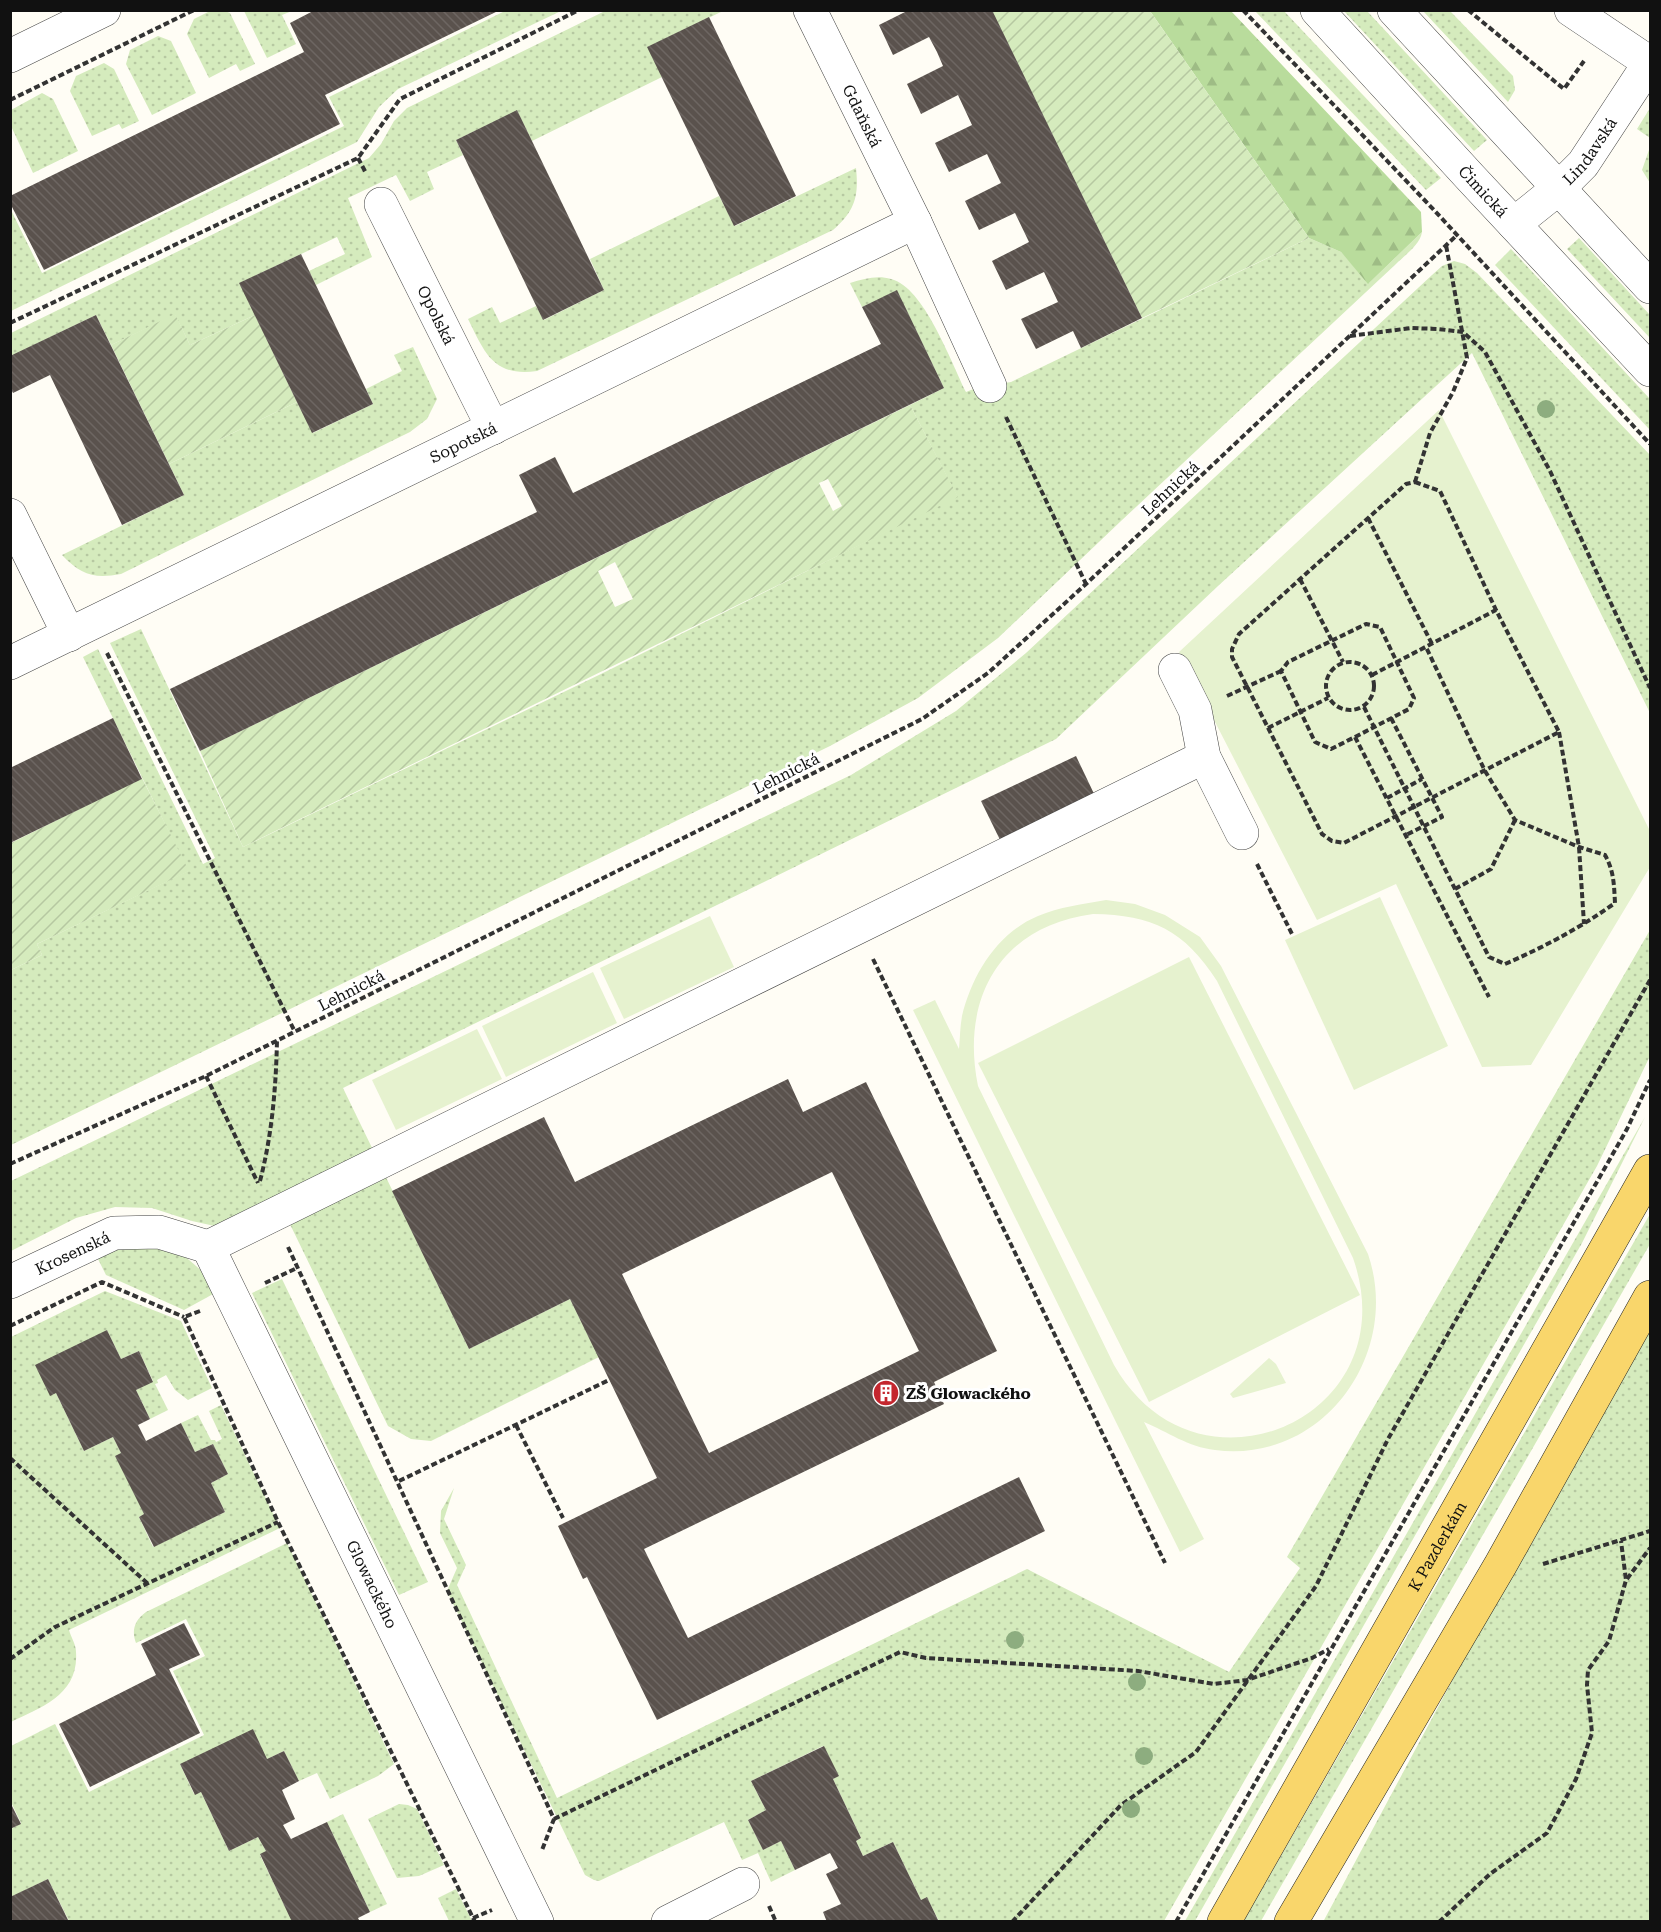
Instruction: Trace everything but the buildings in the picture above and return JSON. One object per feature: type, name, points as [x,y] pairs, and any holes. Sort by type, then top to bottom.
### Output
[{"type":"main road","name":"K Pazderkám","points":[[1224,1922],[1650,1171]]},
{"type":"main road","points":[[1291,1922],[1501,1564],[1650,1297]]},
{"type":"street","points":[[10,56],[104,10]]},
{"type":"street","name":"Gdaňská","points":[[810,10],[915,222],[990,386]]},
{"type":"street","name":"Čimická","points":[[1317,10],[1650,370]]},
{"type":"street","points":[[1394,10],[1650,287]]},
{"type":"street","points":[[1571,10],[1650,63]]},
{"type":"street","name":"Lindavská","points":[[1514,224],[1559,188],[1583,164],[1650,63]]},
{"type":"street","name":"Opolská","points":[[381,204],[493,428]]},
{"type":"street","name":"Sopotská","points":[[10,663],[915,222]]},
{"type":"street","points":[[10,515],[80,629]]},
{"type":"street","points":[[1175,670],[1195,710],[1204,757],[1242,833]]},
{"type":"street","points":[[208,1247],[273,1213],[859,928],[1204,757]]},
{"type":"street","name":"Krosenská","points":[[10,1282],[114,1233],[159,1232],[208,1247]]},
{"type":"street","name":"Glowackého","points":[[208,1247],[531,1909]]},
{"type":"street","points":[[668,1922],[743,1884]]},
{"type":"path","points":[[10,100],[194,10]]},
{"type":"path","points":[[10,323],[358,158],[400,99],[579,10]]},
{"type":"path","points":[[1243,10],[1457,235],[1650,444]]},
{"type":"path","points":[[1468,10],[1564,89],[1591,52]]},
{"type":"path","name":"Lehnická","points":[[10,1164],[206,1076],[922,719],[988,673],[1086,584],[1457,235]]},
{"type":"path","points":[[1415,482],[1430,433],[1453,392],[1467,358],[1446,245]]},
{"type":"path","points":[[1350,336],[1411,328],[1463,332],[1485,352],[1550,471],[1650,688]]},
{"type":"path","points":[[990,386],[1086,584]]},
{"type":"path","points":[[1559,732],[1344,843],[1332,841],[1322,834],[1246,687],[1232,657],[1232,649],[1239,634],[1406,484],[1415,482],[1440,491],[1496,610],[1559,732],[1579,846],[1584,925]]},
{"type":"path","points":[[1368,518],[1432,644]]},
{"type":"path","points":[[1300,579],[1343,662]]},
{"type":"path","points":[[1372,675],[1496,610]]},
{"type":"path","points":[[1195,710],[1281,671],[1288,662],[1366,624],[1380,627],[1414,698],[1409,709],[1331,749],[1315,742],[1281,671]]},
{"type":"path","points":[[80,629],[295,1032]]},
{"type":"path","points":[[1364,707],[1489,957],[1505,964],[1584,925],[1615,903],[1614,878],[1611,865],[1605,855],[1515,820],[1485,771],[1426,647]]},
{"type":"path","points":[[1352,661],[1360,663],[1372,675],[1375,684],[1374,693],[1364,707],[1341,709],[1328,698],[1326,680],[1335,666],[1352,661]]},
{"type":"path","points":[[1268,728],[1328,698]]},
{"type":"path","points":[[1391,718],[1442,817],[1406,835]]},
{"type":"path","points":[[1355,737],[1489,997]]},
{"type":"path","points":[[1387,798],[1422,779]]},
{"type":"path","points":[[1455,889],[1491,869],[1515,820]]},
{"type":"path","points":[[1242,833],[1293,936]]},
{"type":"path","points":[[859,928],[1165,1563]]},
{"type":"path","points":[[1012,1922],[1121,1805],[1196,1752],[1316,1586],[1389,1439],[1650,980]]},
{"type":"path","points":[[206,1076],[259,1185],[266,1157],[276,1092],[277,1040]]},
{"type":"path","points":[[1176,1922],[1627,1129],[1650,1080]]},
{"type":"path","points":[[10,1326],[102,1282],[184,1317],[278,1522],[474,1920],[531,1909],[554,1819],[273,1213]]},
{"type":"path","points":[[184,1317],[233,1299],[297,1268]]},
{"type":"path","points":[[399,1481],[609,1380]]},
{"type":"path","points":[[516,1425],[563,1518]]},
{"type":"path","points":[[10,1458],[147,1583]]},
{"type":"path","points":[[10,1659],[55,1627],[278,1522]]},
{"type":"path","points":[[1501,1564],[1524,1570],[1650,1531]]},
{"type":"path","points":[[1621,1541],[1626,1580]]},
{"type":"path","points":[[1439,1922],[1490,1874],[1546,1833],[1576,1779],[1592,1733],[1587,1685],[1588,1670],[1609,1641],[1626,1580],[1650,1548]]},
{"type":"path","points":[[554,1819],[900,1652],[926,1658],[1138,1671],[1214,1684],[1247,1680],[1312,1658],[1331,1648]]},
{"type":"green space","points":[[507,10],[561,11],[398,89],[379,107],[357,142],[11,311],[11,210],[42,273],[344,126],[329,97]]},
{"type":"green space","points":[[210,11],[230,13],[255,64],[240,71],[236,64],[209,78],[187,34],[194,19]]},
{"type":"green space","points":[[244,11],[292,11],[282,15],[296,44],[267,58]]},
{"type":"green space","points":[[605,11],[723,11],[648,47],[662,77],[532,141],[517,111],[456,140],[463,155],[427,172],[434,189],[410,201],[396,175],[348,198],[372,257],[316,285],[309,271],[345,254],[337,237],[240,283],[255,315],[190,345],[175,315],[111,345],[96,315],[11,356],[11,333],[369,158],[381,144],[394,121],[407,108]]},
{"type":"green space","points":[[992,11],[1150,11],[1309,238],[1142,318]]},
{"type":"green space","points":[[1150,11],[1231,11],[1421,212],[1422,232],[1368,284],[1341,252],[1309,238]]},
{"type":"green space","points":[[1255,11],[1284,11],[1441,178],[1426,190]]},
{"type":"green space","points":[[1344,11],[1367,11],[1487,140],[1474,151]]},
{"type":"green space","points":[[1423,11],[1450,11],[1513,76],[1515,90],[1508,102]]},
{"type":"green space","points":[[158,36],[171,41],[196,93],[152,115],[126,64],[130,50]]},
{"type":"green space","points":[[104,63],[114,69],[139,121],[122,129],[119,124],[92,136],[70,91],[76,76]]},
{"type":"green space","points":[[42,93],[53,99],[78,151],[33,173],[11,126],[11,110]]},
{"type":"green space","points":[[1650,108],[1650,138],[1637,129]]},
{"type":"green space","points":[[1650,147],[1650,183],[1642,170]]},
{"type":"green space","points":[[856,168],[857,187],[854,202],[846,216],[833,230],[537,371],[510,370],[492,360],[468,319],[492,307],[500,323],[536,306],[544,320],[604,290],[590,259],[719,196],[735,226]]},
{"type":"green space","points":[[1422,232],[1421,237],[1408,253],[998,638],[918,698],[830,746],[11,1145],[11,970],[42,955],[37,944],[188,871],[83,657],[98,649],[203,864],[215,858],[110,643],[141,629],[243,847],[603,673],[957,496],[910,405],[944,388],[897,291],[862,307],[850,283],[881,277],[891,279],[903,285],[915,296],[935,327],[966,392],[1011,382],[1309,238],[1341,252],[1369,283]]},
{"type":"green space","points":[[1579,238],[1650,315],[1650,338],[1567,249]]},
{"type":"green space","points":[[1511,249],[1650,399],[1650,430],[1495,265]]},
{"type":"green space","points":[[1454,261],[1465,264],[1477,273],[1650,455],[1650,713],[1472,353],[1218,586],[1056,739],[343,1088],[374,1152],[219,1227],[152,1208],[115,1207],[76,1218],[11,1251],[11,1181],[851,775],[956,711],[1026,653],[1432,275],[1442,266]]},
{"type":"green space","points":[[175,314],[190,345],[255,315],[297,402],[169,464],[111,345]]},
{"type":"green space","points":[[413,347],[437,399],[427,419],[410,432],[121,574],[103,576],[88,574],[75,567],[62,555],[184,495],[169,464],[297,402],[313,433],[373,404],[366,389],[402,371],[394,355]]},
{"type":"green space","points":[[910,405],[958,497],[243,847],[200,751]],"holes":[[[828,479],[842,506],[833,511],[819,483]],[[615,562],[633,599],[615,607],[598,571]]]},
{"type":"green space","points":[[1439,410],[1650,831],[1650,867],[1531,1065],[1482,1067],[1396,884],[1317,920],[1179,652]]},
{"type":"green space","points":[[142,778],[189,871],[37,944],[42,955],[11,970],[11,843]]},
{"type":"green space","points":[[1380,897],[1448,1046],[1354,1090],[1285,940]]},
{"type":"green space","points":[[1106,900],[1135,904],[1165,915],[1200,937],[1221,966],[1368,1254],[1376,1292],[1374,1329],[1363,1364],[1345,1395],[1320,1421],[1289,1439],[1254,1450],[1215,1450],[1187,1442],[1144,1422],[1204,1539],[1180,1552],[913,1010],[935,1000],[959,1049],[961,1020],[972,985],[988,957],[999,944],[1023,923],[1038,916],[1063,908]],"holes":[[[1093,914],[1114,915],[1150,922],[1165,929],[1192,949],[1217,981],[1353,1258],[1362,1314],[1351,1362],[1324,1400],[1286,1426],[1241,1437],[1194,1432],[1150,1409],[1114,1365],[978,1086],[974,1054],[975,1024],[982,996],[994,972],[1011,950],[1034,934],[1061,921]]]},
{"type":"green space","points":[[710,916],[734,967],[624,1019],[600,968]]},
{"type":"green space","points":[[1650,930],[1650,1056],[1597,1166],[1164,1921],[939,1921],[927,1898],[921,1900],[893,1842],[863,1856],[856,1841],[861,1838],[833,1779],[838,1776],[823,1746],[751,1781],[766,1810],[748,1820],[763,1850],[781,1841],[795,1870],[771,1882],[758,1853],[742,1860],[724,1822],[599,1881],[585,1875],[447,1591],[457,1568],[440,1533],[441,1511],[454,1488],[444,1519],[466,1565],[457,1585],[557,1798],[1027,1569],[1229,1672],[1300,1568],[1287,1557]]},
{"type":"green space","points":[[1189,957],[1360,1295],[1149,1402],[978,1063]]},
{"type":"green space","points":[[593,972],[617,1023],[506,1077],[482,1026]]},
{"type":"green space","points":[[477,1029],[502,1079],[396,1130],[372,1080]]},
{"type":"green space","points":[[1645,1117],[1582,1243],[1195,1921],[1185,1921]]},
{"type":"green space","points":[[382,1169],[469,1349],[570,1299],[599,1357],[431,1441],[411,1439],[388,1426],[286,1216]]},
{"type":"green space","points":[[1650,1214],[1650,1244],[1261,1921],[1243,1922]]},
{"type":"green space","points":[[125,1240],[181,1253],[203,1272],[215,1293],[184,1310],[106,1275],[92,1247]]},
{"type":"green space","points":[[282,1279],[428,1582],[399,1595],[252,1293]]},
{"type":"green space","points":[[105,1291],[181,1321],[212,1388],[188,1400],[175,1390],[166,1375],[157,1380],[158,1383],[155,1384],[168,1410],[150,1419],[136,1390],[153,1381],[139,1351],[121,1359],[107,1330],[56,1393],[84,1451],[113,1437],[144,1514],[139,1517],[153,1547],[225,1512],[211,1483],[228,1474],[213,1444],[195,1452],[181,1423],[198,1415],[211,1440],[216,1442],[222,1439],[209,1411],[221,1405],[280,1528],[69,1630],[76,1652],[75,1667],[65,1689],[46,1705],[11,1722],[11,1337]]},
{"type":"green space","points":[[1650,1329],[1650,1921],[1323,1922],[1513,1567],[1532,1543]]},
{"type":"green space","points":[[1269,1358],[1276,1364],[1286,1383],[1233,1398],[1230,1394]]},
{"type":"green space","points":[[287,1543],[394,1764],[378,1776],[330,1799],[317,1773],[299,1781],[284,1751],[267,1759],[180,1764],[194,1794],[201,1792],[229,1851],[258,1837],[266,1851],[260,1855],[292,1921],[69,1921],[48,1879],[11,1897],[11,1829],[21,1823],[11,1802],[11,1746],[55,1724],[89,1792],[204,1735],[173,1671],[205,1656],[186,1619],[136,1643],[135,1626],[146,1612]]},
{"type":"green space","points":[[399,1804],[417,1809],[444,1865],[419,1876],[397,1878],[368,1819]]},
{"type":"green space","points":[[343,1814],[387,1904],[370,1912],[327,1822]]},
{"type":"green space","points":[[456,1889],[472,1921],[449,1921],[438,1898]]},
{"type":"place","name":"ZŠ Glowackého","points":[[886,1393]]}]
